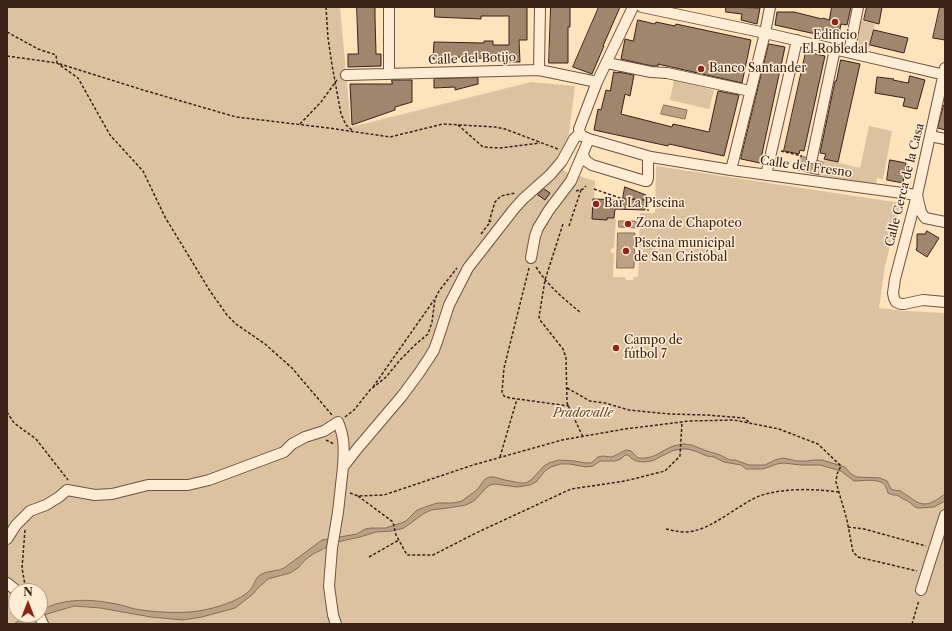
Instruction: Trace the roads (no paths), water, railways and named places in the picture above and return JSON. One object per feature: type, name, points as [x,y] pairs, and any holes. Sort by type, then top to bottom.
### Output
[{"type":"street","points":[[389,7],[389,74]]},
{"type":"street","points":[[539,70],[540,7]]},
{"type":"street","points":[[343,467],[402,396],[431,354],[438,339],[449,305],[468,268],[523,198],[550,175],[562,161],[574,139],[580,133],[579,129],[597,82],[633,7]]},
{"type":"street","points":[[642,7],[945,72]]},
{"type":"street","points":[[731,170],[770,7]]},
{"type":"street","points":[[849,52],[858,7]]},
{"type":"street","points":[[766,175],[797,40]]},
{"type":"street","points":[[812,158],[835,49]]},
{"type":"street","points":[[607,63],[652,72],[667,73],[750,91]]},
{"type":"street","name":"Calle del Botijo","points":[[346,75],[539,70],[597,82]]},
{"type":"street","name":"Calle Cerca de la Casa","points":[[945,72],[894,288],[894,298],[896,302],[900,304],[923,300],[945,302]]},
{"type":"street","name":"Calle del Fresno","points":[[580,133],[582,136],[589,139],[648,157],[766,175],[917,195]]},
{"type":"street","points":[[930,136],[945,139]]},
{"type":"street","points":[[531,258],[538,228],[549,210],[571,181],[589,139]]},
{"type":"street","points":[[583,155],[586,161],[592,165],[645,181],[647,181],[648,178],[648,157]]},
{"type":"street","points":[[917,195],[921,212],[925,218],[945,222]]},
{"type":"street","points":[[7,538],[16,525],[30,511],[46,505],[67,490],[95,495],[112,494],[148,485],[188,485],[209,480],[284,452],[292,444],[305,437],[324,431],[338,422],[342,429],[344,449],[341,490],[332,548],[329,586],[336,624]]},
{"type":"street","points":[[921,590],[945,515]]},
{"type":"place","name":"Edificio El Robledal","points":[[835,22]]},
{"type":"place","name":"Banco Santander","points":[[701,69]]},
{"type":"place","name":"Bar La Piscina","points":[[596,204]]},
{"type":"place","name":"Zona de Chapoteo","points":[[628,224]]},
{"type":"place","name":"Piscina municipal de San Cristóbal","points":[[626,251]]},
{"type":"place","name":"Campo de fútbol 7","points":[[616,348]]},
{"type":"park label","name":"Pradovalle","points":[[583,414]]}]
